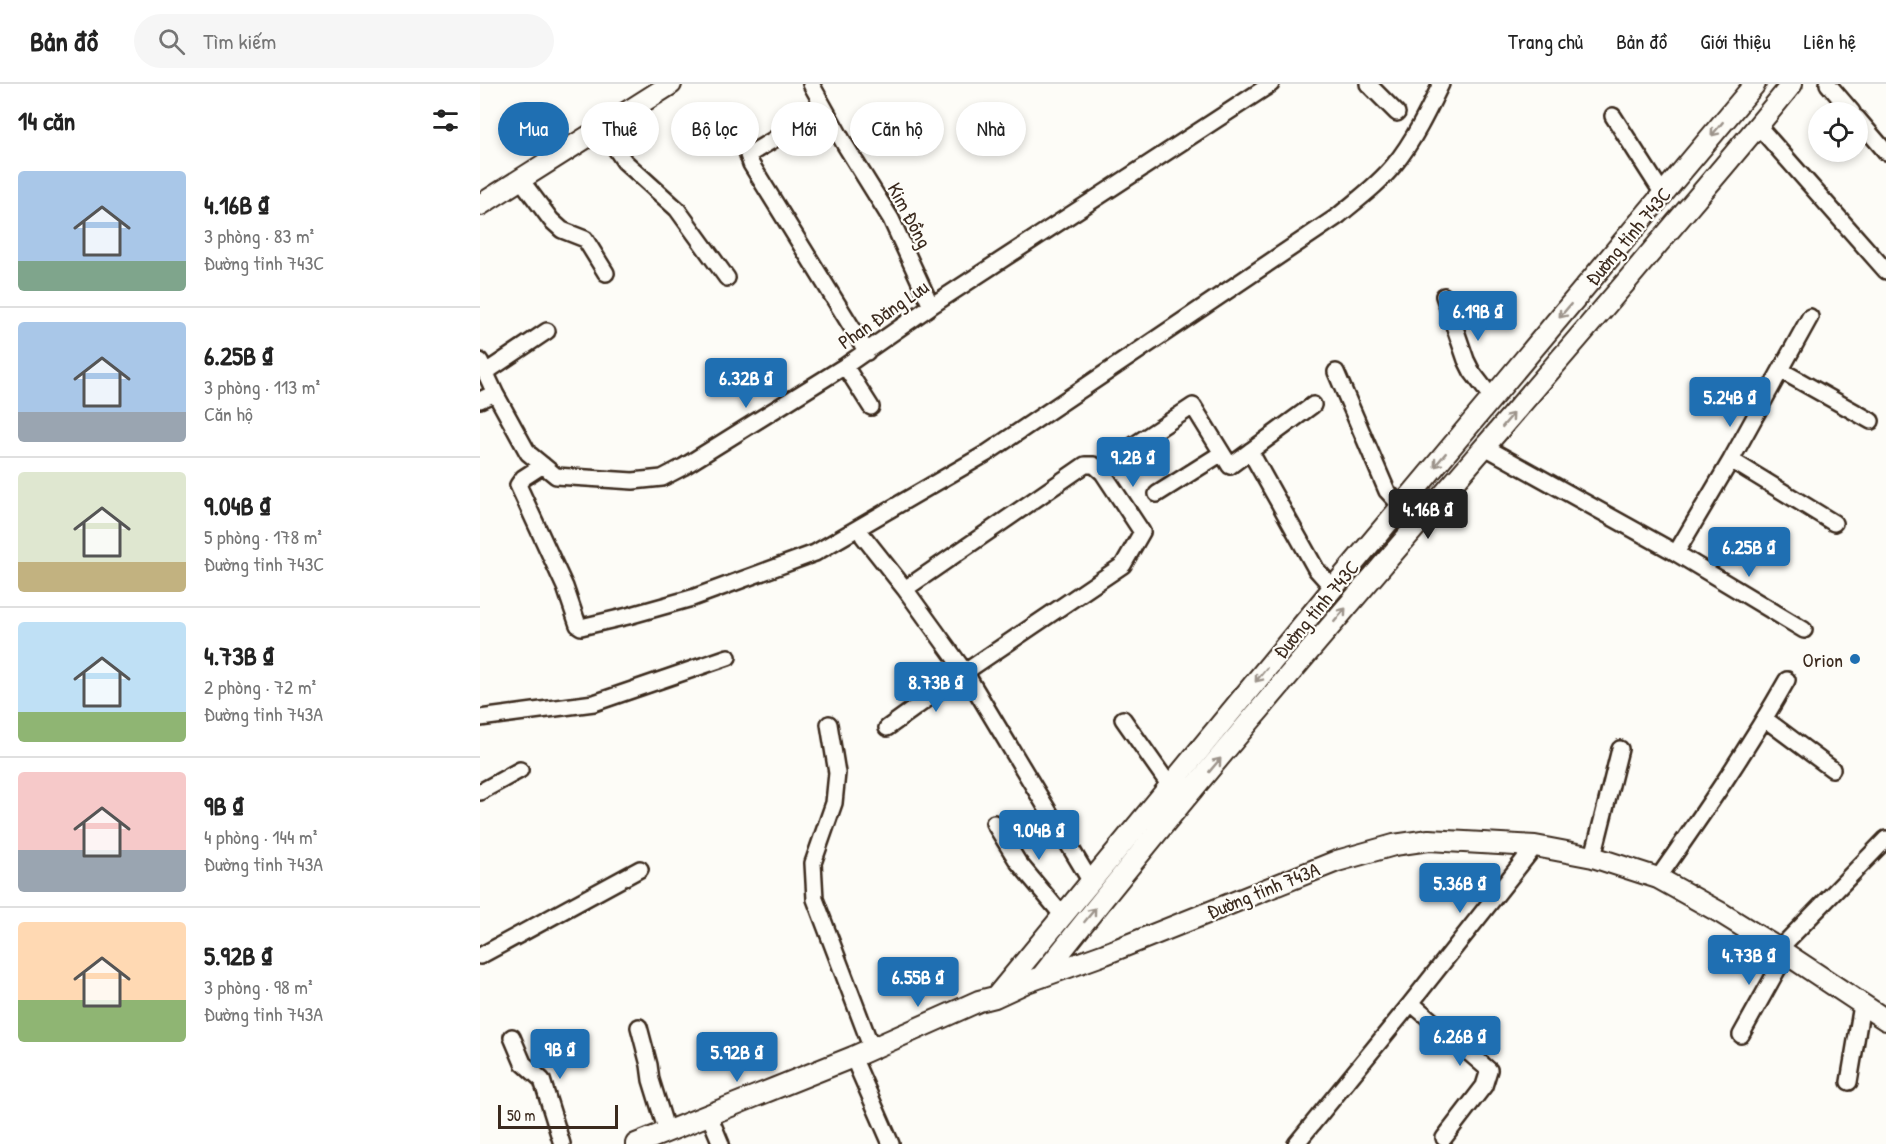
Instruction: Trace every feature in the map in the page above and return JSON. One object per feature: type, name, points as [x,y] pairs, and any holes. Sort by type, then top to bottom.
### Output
[{"type":"main road","points":[[643,102],[671,84]]},
{"type":"main road","name":"Đường tỉnh 743C","points":[[995,997],[1401,506],[1755,84]]},
{"type":"main road","name":"Đường tỉnh 743C","points":[[1041,977],[1381,566],[1485,447],[1792,84]]},
{"type":"main road","points":[[480,205],[581,141]]},
{"type":"main road","name":"Đường tỉnh 743A","points":[[636,1144],[670,1135],[709,1115],[872,1049],[979,1001],[995,997],[1041,977],[1105,954],[1308,872],[1394,845],[1429,840],[1535,846],[1593,857],[1658,878],[1783,951],[1886,1020]]},
{"type":"main road","points":[[1060,920],[1074,935],[1105,954]]},
{"type":"street","name":"Kim Đồng","points":[[811,84],[821,102]]},
{"type":"street","name":"Phan Đăng Lưu","points":[[483,367],[528,453],[556,476],[633,481],[662,478],[845,366],[931,306],[1271,84]]},
{"type":"street","points":[[1368,84],[1397,113]]},
{"type":"street","points":[[543,465],[523,478],[519,482],[519,488],[565,587],[578,625],[585,627],[692,598],[815,553],[987,453],[1226,293],[1347,208],[1395,165],[1418,129],[1441,84]]},
{"type":"street","points":[[1828,84],[1843,102]]},
{"type":"street","points":[[1613,116],[1663,194]]},
{"type":"street","points":[[1758,126],[1886,271]]},
{"type":"street","name":"Kim Đồng","points":[[838,131],[891,219],[931,306]]},
{"type":"street","points":[[1868,131],[1886,152]]},
{"type":"street","points":[[771,141],[748,155],[751,164],[867,351]]},
{"type":"street","points":[[621,156],[676,209],[727,278]]},
{"type":"street","points":[[521,180],[551,220],[562,230],[585,239],[606,273]]},
{"type":"street","points":[[1444,296],[1466,360],[1472,372],[1492,398]]},
{"type":"street","points":[[1676,553],[1731,460],[1810,317]]},
{"type":"street","points":[[483,367],[547,331]]},
{"type":"street","points":[[845,366],[871,407]]},
{"type":"street","points":[[1782,370],[1871,421]]},
{"type":"street","points":[[1336,372],[1387,491],[1401,506]]},
{"type":"street","points":[[480,400],[495,393]]},
{"type":"street","points":[[1131,447],[1193,406],[1230,466],[1313,405]]},
{"type":"street","points":[[1485,447],[1676,553],[1804,630]]},
{"type":"street","points":[[1250,451],[1316,569],[1333,588]]},
{"type":"street","points":[[1157,494],[1222,453]]},
{"type":"street","points":[[1731,460],[1833,523]]},
{"type":"street","points":[[887,728],[1123,565],[1142,532],[1103,472],[1094,465],[1085,465],[905,589]]},
{"type":"street","points":[[863,536],[965,672],[1091,882]]},
{"type":"street","points":[[480,718],[594,703],[728,657]]},
{"type":"street","points":[[1658,878],[1702,816],[1765,719],[1787,680]]},
{"type":"street","points":[[1123,719],[1170,786]]},
{"type":"street","points":[[1765,719],[1832,769]]},
{"type":"street","points":[[829,724],[837,773],[834,803],[813,863],[814,899],[872,1049]]},
{"type":"street","points":[[1593,857],[1620,748]]},
{"type":"street","points":[[480,792],[519,770]]},
{"type":"street","points":[[994,823],[1018,862],[1060,920]]},
{"type":"street","points":[[1741,1035],[1783,951],[1886,839]]},
{"type":"street","points":[[1296,1144],[1411,1004],[1535,846]]},
{"type":"street","points":[[480,956],[640,869]]},
{"type":"street","points":[[1411,1004],[1489,1070],[1484,1086],[1444,1138]]},
{"type":"street","points":[[1849,1082],[1862,1005]]},
{"type":"street","points":[[639,1027],[651,1080],[670,1135]]},
{"type":"street","points":[[512,1037],[523,1063],[542,1080],[562,1144]]},
{"type":"street","points":[[853,1057],[891,1144]]},
{"type":"street","points":[[709,1115],[721,1144]]},
{"type":"place","name":"Orion","points":[[1855,659]]}]
